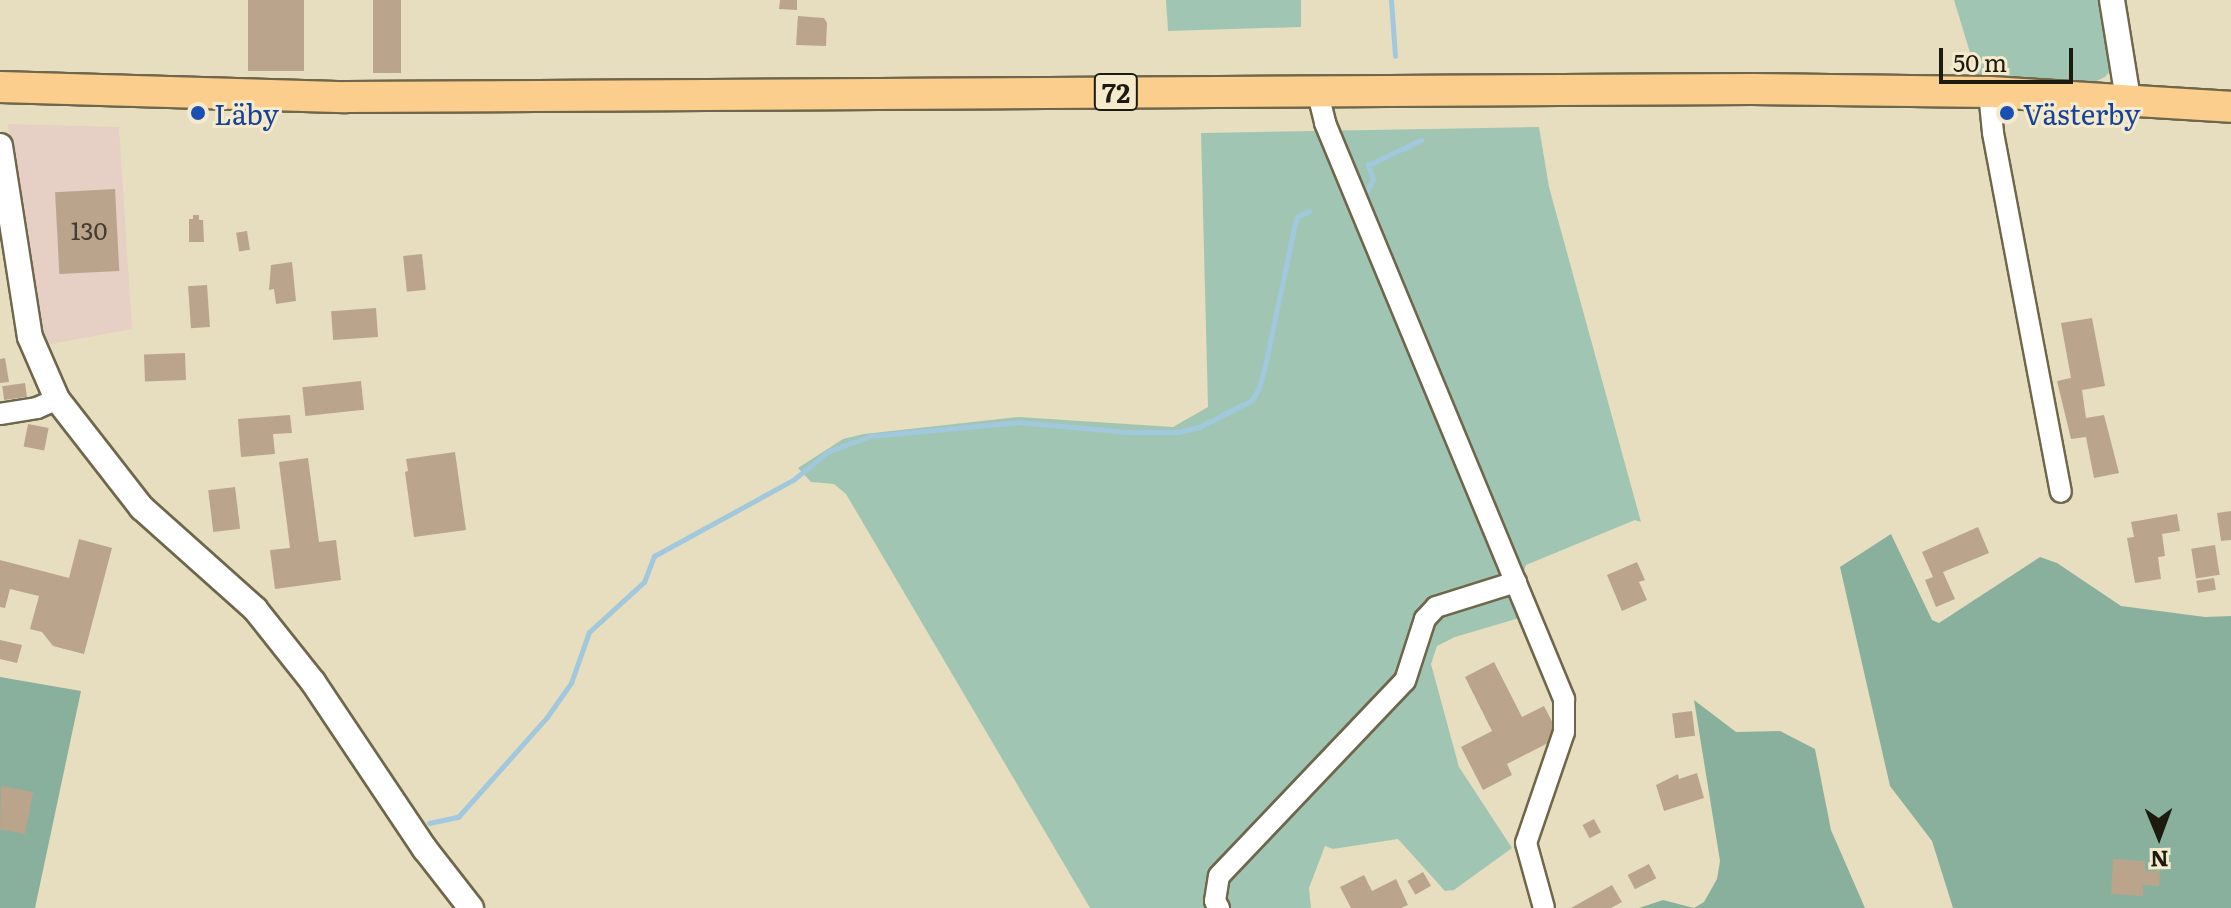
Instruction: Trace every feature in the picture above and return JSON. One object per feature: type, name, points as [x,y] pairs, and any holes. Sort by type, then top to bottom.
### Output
[{"type":"main road","name":"72","points":[[0,87],[346,97],[1706,88],[1989,92],[2231,107]]},
{"type":"street","points":[[2112,0],[2128,99]]},
{"type":"street","points":[[1317,90],[1336,149],[1565,705],[1564,732],[1526,843],[1544,908]]},
{"type":"street","points":[[1989,92],[1993,133],[2061,492]]},
{"type":"street","points":[[0,146],[30,337],[57,399],[142,508],[226,580],[265,621],[313,682],[425,849],[471,908]]},
{"type":"street","points":[[0,414],[37,408],[57,399]]},
{"type":"street","points":[[1219,908],[1215,901],[1219,876],[1405,681],[1416,638],[1430,613],[1436,607],[1516,582]]},
{"type":"shaded area","points":[[8,124],[119,127],[132,329],[40,346]]},
{"type":"green space","points":[[1166,0],[1301,0],[1301,27],[1168,31]]},
{"type":"green space","points":[[1954,0],[2105,0],[2114,66],[2105,77],[2092,83],[1978,79]]},
{"type":"green space","points":[[1539,127],[1549,187],[1641,522],[1635,520],[1526,565],[1524,571],[1540,612],[1455,637],[1437,646],[1431,664],[1459,767],[1512,848],[1454,890],[1445,891],[1398,839],[1333,849],[1325,846],[1309,888],[1311,908],[1090,908],[846,494],[834,484],[811,482],[798,468],[843,439],[864,434],[1019,417],[1173,427],[1208,407],[1201,133]]},
{"type":"green space","points":[[1891,534],[1932,620],[1939,623],[2040,557],[2057,563],[2121,606],[2205,617],[2231,616],[2231,908],[1953,908],[1932,841],[1890,786],[1840,567]]},
{"type":"green space","points":[[0,677],[81,691],[35,908],[0,908]]},
{"type":"green space","points":[[1694,700],[1736,732],[1780,731],[1815,749],[1831,830],[1865,908],[1694,908],[1704,902],[1717,879],[1720,861]]},
{"type":"green space","points":[[1663,900],[1694,908],[1639,908]]},
{"type":"building","points":[[248,0],[304,0],[304,71],[248,71]]},
{"type":"building","points":[[373,0],[401,0],[401,73],[373,73]]},
{"type":"building","points":[[780,0],[797,0],[797,10],[779,9]]},
{"type":"building","points":[[798,16],[824,18],[827,23],[826,46],[796,45]]},
{"type":"building","points":[[115,189],[119,271],[59,274],[55,192]]},
{"type":"building","points":[[193,215],[199,215],[199,220],[203,220],[204,242],[189,242],[189,219],[193,219]]},
{"type":"building","points":[[247,231],[250,250],[239,251],[236,233]]},
{"type":"building","points":[[422,254],[426,290],[407,292],[403,256]]},
{"type":"building","points":[[292,262],[296,301],[276,304],[274,289],[269,290],[271,265]]},
{"type":"building","points":[[207,285],[210,327],[191,328],[188,286]]},
{"type":"building","points":[[376,308],[378,337],[333,340],[331,311]]},
{"type":"building","points":[[2092,318],[2105,386],[2082,390],[2086,418],[2104,415],[2119,473],[2094,478],[2086,437],[2071,439],[2057,381],[2071,378],[2061,323]]},
{"type":"building","points":[[185,353],[186,380],[145,381],[144,354]]},
{"type":"building","points":[[5,358],[9,382],[0,383],[0,359]]},
{"type":"building","points":[[361,381],[364,410],[305,416],[302,387]]},
{"type":"building","points":[[25,383],[27,397],[4,400],[2,386]]},
{"type":"building","points":[[290,415],[292,433],[273,434],[275,454],[241,457],[238,419]]},
{"type":"building","points":[[28,424],[49,428],[44,451],[24,447]]},
{"type":"building","points":[[455,452],[466,530],[414,537],[406,459]]},
{"type":"building","points":[[308,458],[319,542],[336,540],[341,580],[275,589],[270,550],[290,548],[279,462]]},
{"type":"building","points":[[235,487],[240,529],[213,532],[208,490]]},
{"type":"building","points":[[2231,511],[2231,540],[2221,541],[2217,513]]},
{"type":"building","points":[[2177,514],[2180,531],[2162,534],[2165,556],[2158,557],[2161,579],[2135,583],[2127,538],[2134,537],[2131,522]]},
{"type":"building","points":[[1978,527],[1989,553],[1943,572],[1955,599],[1936,607],[1925,580],[1933,577],[1922,552]]},
{"type":"building","points":[[79,539],[112,548],[84,654],[53,646],[42,632],[30,629],[39,596],[10,589],[5,608],[0,607],[0,560],[69,578]]},
{"type":"building","points":[[2215,545],[2220,575],[2196,578],[2191,549]]},
{"type":"building","points":[[1637,562],[1645,580],[1639,582],[1647,600],[1622,611],[1607,575]]},
{"type":"building","points":[[2214,578],[2216,590],[2198,593],[2196,581]]},
{"type":"building","points":[[0,640],[22,645],[17,663],[0,659]]},
{"type":"building","points":[[1494,662],[1522,717],[1544,706],[1560,737],[1507,764],[1512,775],[1483,790],[1461,747],[1492,731],[1465,677]]},
{"type":"building","points":[[1692,711],[1695,736],[1675,738],[1672,713]]},
{"type":"building","points":[[1697,773],[1704,798],[1664,811],[1656,785],[1678,774],[1679,779]]},
{"type":"building","points":[[1,786],[33,792],[25,834],[0,829]]},
{"type":"building","points":[[1594,819],[1601,832],[1590,838],[1583,825]]},
{"type":"building","points":[[2113,859],[2145,861],[2145,871],[2160,871],[2159,886],[2143,885],[2143,896],[2111,894]]},
{"type":"building","points":[[1649,864],[1656,878],[1635,889],[1628,875]]},
{"type":"building","points":[[1423,872],[1431,886],[1415,895],[1407,881]]},
{"type":"building","points":[[1364,875],[1372,891],[1396,879],[1408,905],[1401,908],[1351,908],[1340,887]]},
{"type":"building","points":[[1612,885],[1622,902],[1611,908],[1571,908]]},
{"type":"waterway","points":[[1391,0],[1395,56]]},
{"type":"waterway","points":[[1366,192],[1373,179],[1368,165],[1421,140]]},
{"type":"waterway","points":[[429,823],[458,817],[547,717],[571,683],[589,632],[644,582],[654,556],[793,480],[829,451],[871,436],[1018,422],[1127,432],[1178,432],[1199,427],[1252,400],[1259,388],[1266,361],[1295,223],[1298,216],[1309,211]]},
{"type":"place","name":"Läby","points":[[198,113]]},
{"type":"place","name":"Västerby","points":[[2007,113]]}]
